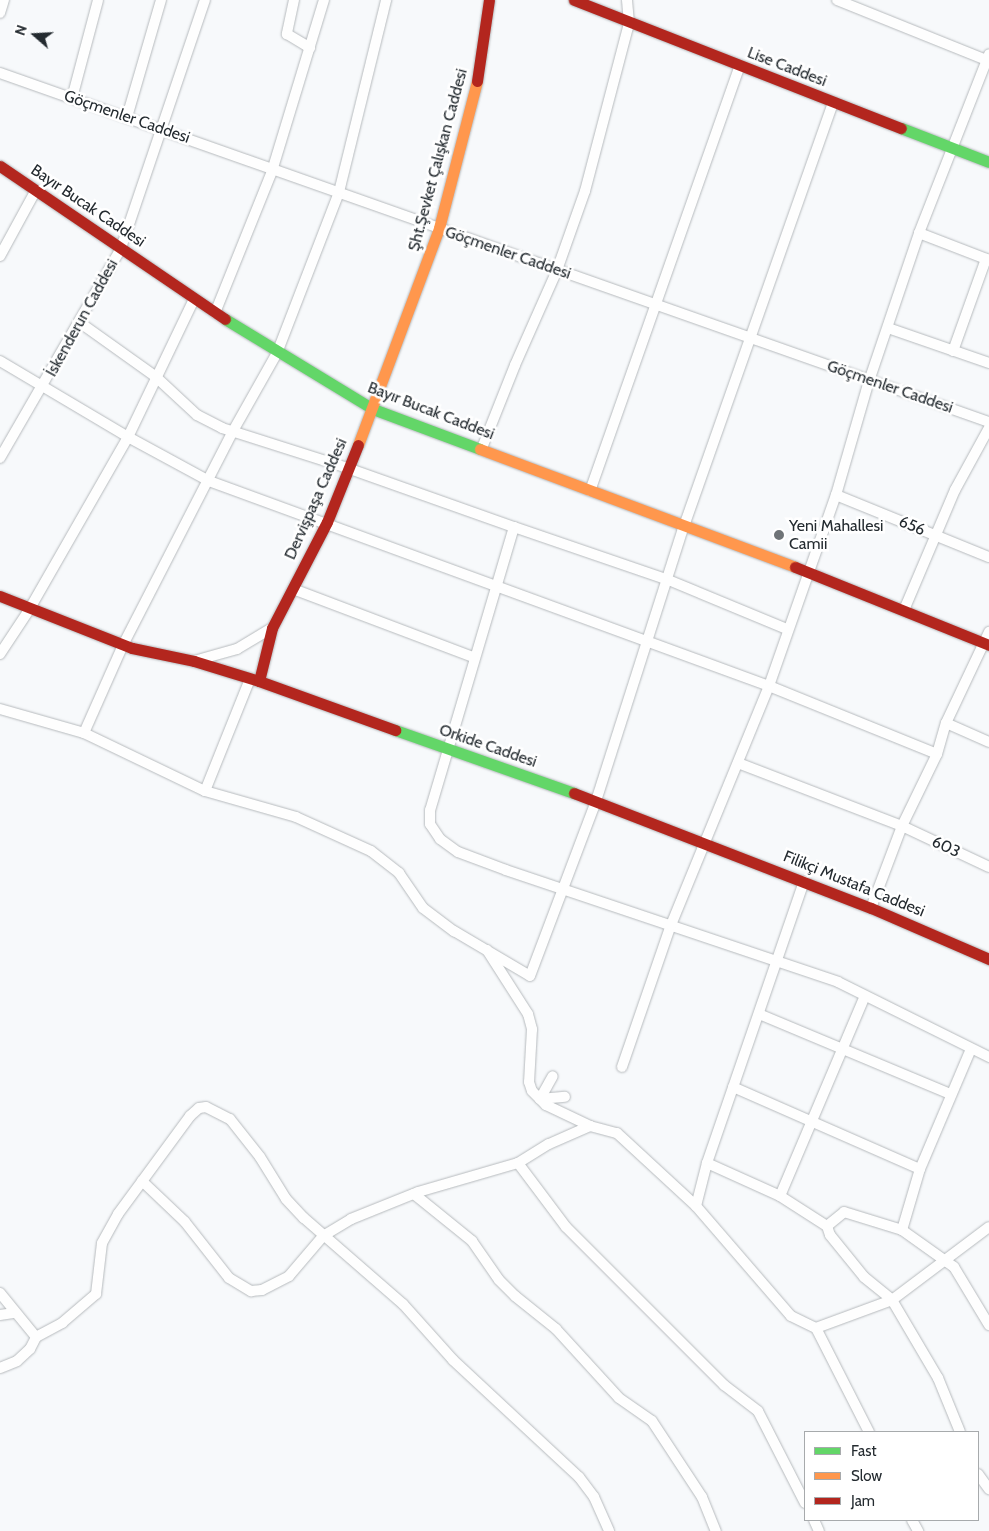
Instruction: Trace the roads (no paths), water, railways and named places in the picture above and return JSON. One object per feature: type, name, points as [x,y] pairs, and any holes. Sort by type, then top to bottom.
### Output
[{"type":"street","points":[[0,13],[4,0]]},
{"type":"street","points":[[72,98],[98,0]]},
{"type":"street","points":[[127,117],[161,0]]},
{"type":"street","name":"İskenderun Caddesi","points":[[0,458],[121,248],[205,0]]},
{"type":"street","points":[[294,0],[287,34],[310,48]]},
{"type":"street","points":[[215,313],[272,171],[324,0]]},
{"type":"street","points":[[84,733],[123,645],[209,481],[233,431],[277,353],[339,192],[386,0]]},
{"type":"street","name":"Şht.Şevket Çalışkan Caddesi","points":[[373,409],[439,228],[482,62],[489,0]]},
{"type":"street","name":"Lise Caddesi","points":[[574,0],[989,162]]},
{"type":"street","points":[[482,448],[515,365],[557,270],[586,191],[629,23],[627,0]]},
{"type":"street","points":[[622,1067],[671,925],[769,686],[787,630],[836,495],[870,380],[920,233],[988,57],[837,0]]},
{"type":"street","points":[[590,491],[740,66]]},
{"type":"street","name":"Göçmenler Caddesi","points":[[0,73],[163,128],[272,171],[339,192],[989,422]]},
{"type":"street","points":[[0,709],[84,733],[205,791],[296,817],[371,851],[399,873],[423,908],[454,932],[485,948],[530,976],[596,801],[684,526],[834,102]]},
{"type":"street","name":"Bayır Bucak Caddesi","points":[[0,166],[215,313],[277,353],[373,409],[482,448],[590,491],[988,640]]},
{"type":"street","points":[[0,256],[36,190]]},
{"type":"street","points":[[920,233],[987,259],[953,351]]},
{"type":"street","points":[[0,654],[29,610],[128,438],[194,299]]},
{"type":"street","points":[[79,322],[156,377],[197,415],[233,431],[347,468],[666,579],[787,630]]},
{"type":"street","points":[[888,328],[989,363]]},
{"type":"street","points":[[0,361],[128,438],[209,481],[327,522],[496,588],[769,686],[938,754]]},
{"type":"street","name":"Dervişpaşa Caddesi","points":[[254,680],[272,628],[327,522],[347,468],[373,409]]},
{"type":"street","points":[[904,610],[934,536],[989,428]]},
{"type":"street","name":"656","points":[[836,495],[989,557]]},
{"type":"street","points":[[514,527],[473,657],[430,810],[430,824],[440,839],[458,852],[564,890],[838,982],[989,1057]]},
{"type":"street","points":[[293,589],[473,657]]},
{"type":"street","points":[[0,596],[29,610],[123,645],[194,661],[254,680],[205,791]]},
{"type":"street","points":[[194,661],[237,649],[272,628]]},
{"type":"street","points":[[872,908],[902,826],[938,754],[946,723],[988,640]]},
{"type":"street","name":"Orkide Caddesi","points":[[254,680],[706,842]]},
{"type":"street","points":[[946,723],[989,742]]},
{"type":"street","name":"603","points":[[738,763],[902,826],[989,867]]},
{"type":"street","name":"Filikçi Mustafa Caddesi","points":[[706,842],[872,908],[989,959]]},
{"type":"street","points":[[696,1206],[707,1163],[778,962],[804,881]]},
{"type":"street","points":[[485,948],[516,992],[528,1014],[533,1046],[529,1082],[540,1099],[590,1126],[617,1133],[696,1206],[791,1316],[816,1328],[868,1431]]},
{"type":"street","points":[[780,1196],[865,996]]},
{"type":"street","points":[[759,1014],[950,1094]]},
{"type":"street","points":[[902,1230],[920,1169],[950,1094],[971,1049]]},
{"type":"street","points":[[540,1099],[553,1076]]},
{"type":"street","points":[[733,1087],[920,1169]]},
{"type":"street","points":[[540,1099],[565,1097]]},
{"type":"street","points":[[0,1368],[16,1361],[30,1349],[36,1338],[62,1323],[96,1294],[102,1243],[118,1214],[190,1116],[199,1108],[206,1107],[230,1119],[255,1150],[286,1199],[323,1236],[403,1304],[453,1360],[579,1477],[594,1497],[609,1531]]},
{"type":"street","points":[[142,1181],[185,1222],[229,1278],[251,1291],[262,1290],[289,1276],[323,1236],[351,1219],[414,1194],[518,1163],[549,1144],[590,1126]]},
{"type":"street","points":[[518,1163],[566,1227],[724,1385],[758,1411],[804,1501]]},
{"type":"street","points":[[707,1163],[780,1196],[827,1226],[830,1235],[864,1277],[892,1300],[938,1378],[960,1431]]},
{"type":"street","points":[[414,1194],[472,1241],[499,1280],[556,1329],[620,1398],[652,1421],[702,1497],[716,1531]]},
{"type":"street","points":[[827,1226],[844,1212],[902,1230],[954,1267],[989,1325]]},
{"type":"street","points":[[816,1328],[892,1300],[987,1230]]},
{"type":"street","points":[[0,1293],[36,1338]]},
{"type":"street","points":[[0,1315],[15,1314]]},
{"type":"street","points":[[979,1475],[989,1489]]},
{"type":"place","name":"Yeni Mahallesi Camii","points":[[779,535]]}]
